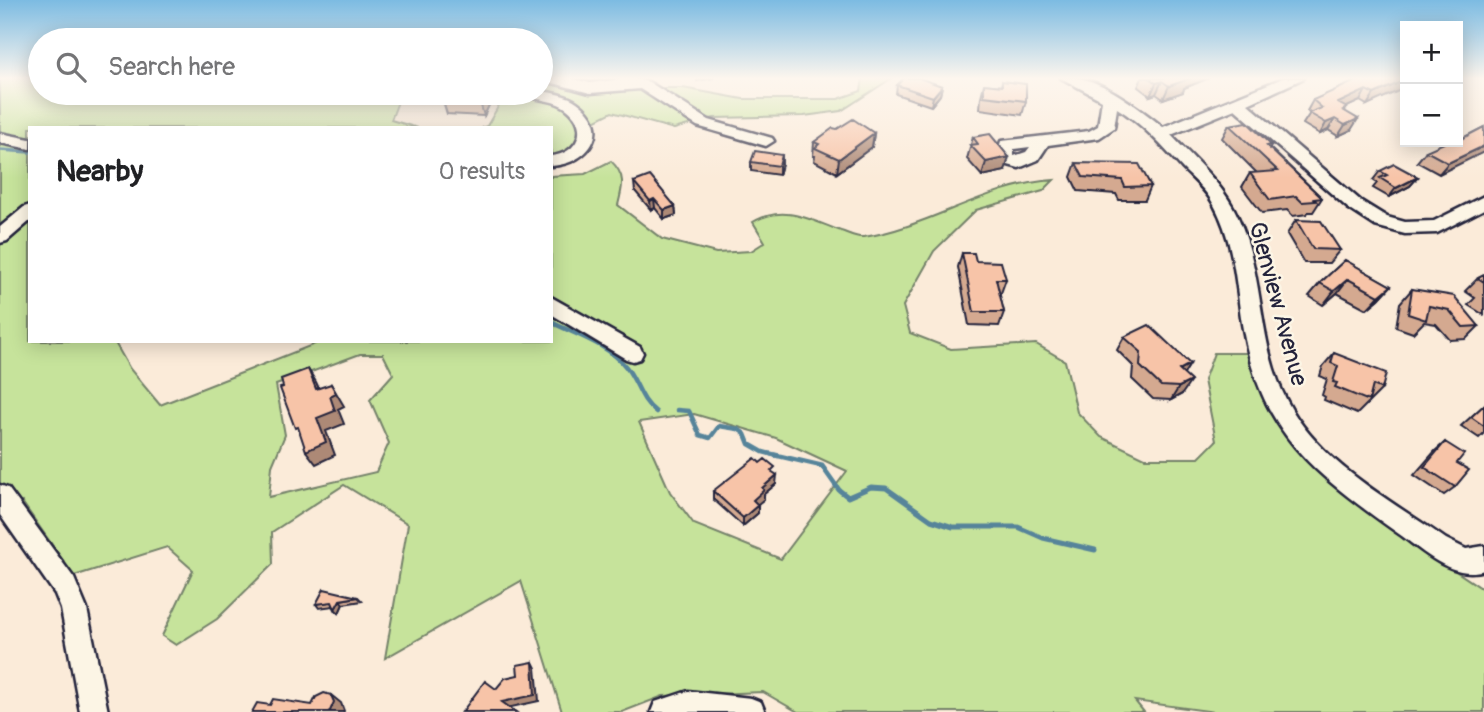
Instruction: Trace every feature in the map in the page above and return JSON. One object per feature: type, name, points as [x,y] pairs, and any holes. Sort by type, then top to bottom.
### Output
[{"type":"street","points":[[553,162],[569,160],[579,154],[586,142],[583,121],[578,111]]},
{"type":"street","points":[[685,111],[703,123],[766,141]]},
{"type":"street","points":[[1041,143],[1093,135],[1106,128],[1109,111]]},
{"type":"street","name":"Glenview Avenue","points":[[1127,111],[1160,134],[1211,189],[1231,223],[1248,286],[1260,358],[1290,430],[1320,462],[1440,548],[1455,556],[1480,559]]},
{"type":"street","points":[[1160,134],[1217,111]]},
{"type":"street","points":[[1247,111],[1355,205],[1381,222],[1405,228],[1437,227],[1484,202]]},
{"type":"street","points":[[0,138],[28,144]]},
{"type":"street","points":[[0,237],[28,213]]},
{"type":"street","points":[[553,305],[616,340],[633,353]]},
{"type":"street","points":[[3,506],[65,587],[82,641],[94,712]]},
{"type":"street","points":[[664,712],[688,705],[751,712]]},
{"type":"green space","points":[[0,111],[394,111],[391,120],[411,126],[28,126],[28,343],[115,343],[130,369],[160,405],[315,343],[553,343],[553,176],[585,174],[611,161],[619,171],[622,181],[618,205],[662,239],[716,253],[751,251],[765,242],[753,222],[776,214],[810,219],[854,236],[864,237],[912,224],[1005,189],[1054,180],[1043,191],[976,210],[934,251],[903,306],[910,333],[951,349],[1036,344],[1065,361],[1077,412],[1101,437],[1145,458],[1199,458],[1216,441],[1204,380],[1214,353],[1253,353],[1260,389],[1268,409],[1285,435],[1308,460],[1335,485],[1397,532],[1484,590],[1484,712],[1215,712],[1135,701],[1144,712],[798,712],[763,692],[663,696],[622,712],[562,712],[521,581],[385,658],[408,524],[344,485],[272,532],[273,564],[217,619],[176,645],[162,636],[193,570],[167,547],[74,576],[22,502],[0,508]],"holes":[[[360,354],[383,354],[393,374],[370,400],[389,443],[376,472],[269,497],[272,466],[285,435],[276,385]],[[694,414],[776,438],[847,471],[781,559],[694,524],[670,492],[639,422]]]},
{"type":"green space","points":[[496,111],[839,111],[804,116],[714,118],[674,129],[612,112],[592,122],[580,146],[553,163],[553,126],[487,126]]},
{"type":"building","points":[[1345,111],[1358,119],[1345,125],[1335,119],[1326,123],[1309,113]]},
{"type":"building","points":[[853,119],[874,133],[839,159],[815,148],[819,144],[814,142],[833,128],[837,129]]},
{"type":"building","points":[[1247,122],[1271,145],[1267,146],[1322,198],[1302,202],[1296,196],[1270,200],[1250,173],[1278,171],[1229,125]]},
{"type":"building","points":[[1484,127],[1484,146],[1448,163],[1426,151],[1435,147],[1463,147],[1463,138]]},
{"type":"building","points":[[990,134],[1009,157],[986,162],[970,145],[978,144],[973,137]]},
{"type":"building","points":[[755,151],[782,155],[779,166],[751,162]]},
{"type":"building","points":[[1076,163],[1139,164],[1151,186],[1125,187],[1122,180],[1083,177]]},
{"type":"building","points":[[1394,164],[1418,177],[1396,188],[1380,178],[1387,175],[1380,171]]},
{"type":"building","points":[[650,176],[675,206],[664,210],[654,199],[650,201],[634,182]]},
{"type":"building","points":[[1296,220],[1321,221],[1340,250],[1313,249]]},
{"type":"building","points":[[962,253],[974,253],[976,261],[1001,262],[1006,279],[996,279],[1004,312],[974,312]]},
{"type":"building","points":[[1345,260],[1391,286],[1379,296],[1348,279],[1334,291],[1320,283]]},
{"type":"building","points":[[1412,289],[1454,296],[1479,326],[1463,327],[1449,310],[1429,306],[1426,320],[1408,314]]},
{"type":"building","points":[[1149,325],[1190,364],[1179,370],[1191,381],[1179,387],[1161,386],[1140,366],[1141,352],[1124,337]]},
{"type":"building","points":[[1334,353],[1386,373],[1382,389],[1373,385],[1369,401],[1335,387],[1337,383],[1333,382],[1338,366],[1331,363]]},
{"type":"building","points":[[308,369],[316,389],[331,384],[336,393],[330,396],[335,411],[317,418],[326,442],[306,451],[280,388],[283,387],[281,379]]},
{"type":"building","points":[[1484,405],[1484,426],[1471,417]]},
{"type":"building","points":[[1445,442],[1464,454],[1457,463],[1469,470],[1455,487],[1424,467]]},
{"type":"building","points":[[755,458],[760,463],[765,459],[775,467],[771,471],[777,475],[753,500],[758,505],[743,518],[713,491]]},
{"type":"building","points":[[324,589],[358,597],[340,600],[335,609],[332,602],[316,604]]},
{"type":"building","points":[[533,662],[535,695],[502,702],[516,712],[462,712],[485,681],[496,689],[505,678],[518,675],[517,665]]},
{"type":"building","points":[[324,693],[331,695],[334,702],[328,712],[252,712],[257,703],[270,705],[273,699],[312,705],[316,697]]},
{"type":"waterway","points":[[0,150],[28,152]]},
{"type":"waterway","points":[[553,323],[601,346],[619,359],[646,402],[656,412]]},
{"type":"waterway","points":[[677,410],[689,411],[700,435],[710,438],[719,426],[738,429],[745,434],[749,444],[778,456]]},
{"type":"waterway","points":[[771,454],[822,466],[839,490],[848,497],[871,487],[886,488],[931,520],[953,527],[1018,527],[1043,538],[1095,550]]}]
